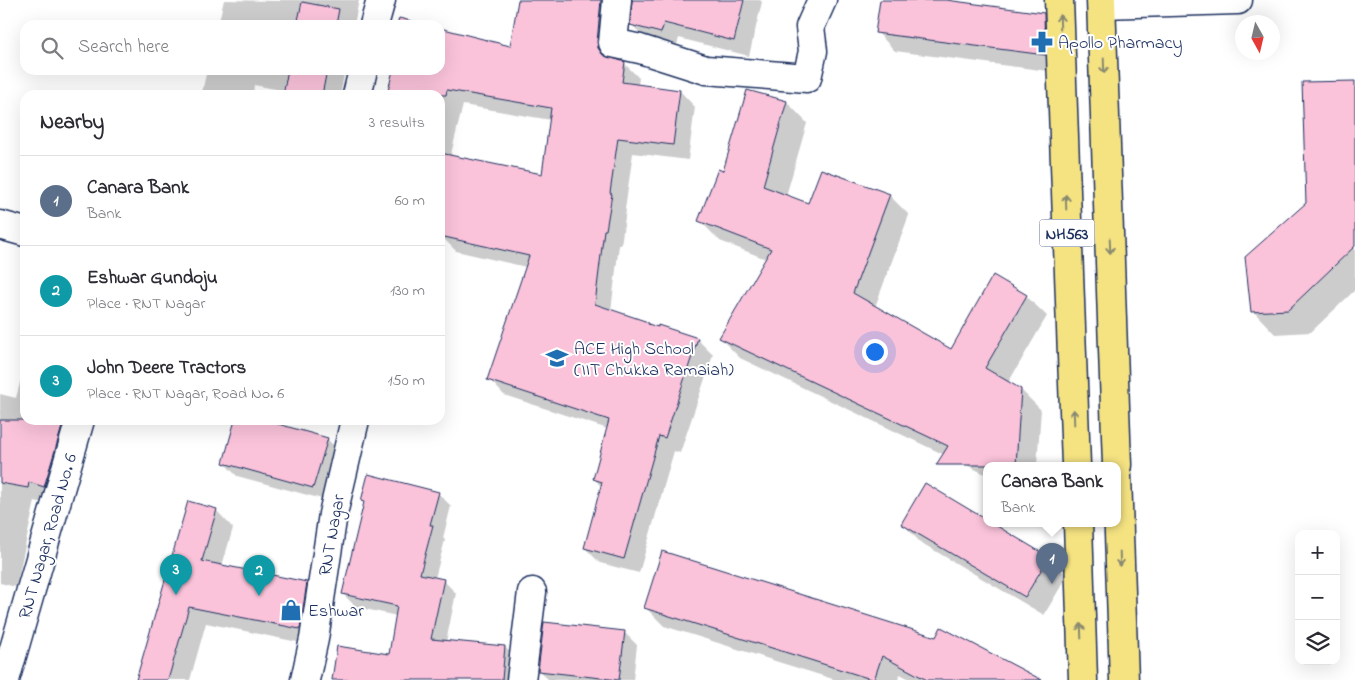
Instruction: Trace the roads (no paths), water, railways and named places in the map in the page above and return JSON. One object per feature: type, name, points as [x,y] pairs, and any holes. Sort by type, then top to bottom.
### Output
[{"type":"highway","name":"NH563","points":[[1059,0],[1076,462]]},
{"type":"highway","name":"NH563","points":[[1102,2],[1117,462]]},
{"type":"highway","points":[[1078,527],[1083,680]]},
{"type":"highway","points":[[1119,527],[1124,680]]},
{"type":"street","points":[[375,20],[381,0]]},
{"type":"street","points":[[617,0],[613,43],[640,49],[706,70],[807,78],[813,51],[810,27],[822,0]]},
{"type":"street","points":[[1102,2],[1238,0]]},
{"type":"street","points":[[358,90],[362,75]]},
{"type":"street","points":[[0,225],[20,231]]},
{"type":"street","name":"RNT Nagar, Road No. 6","points":[[5,680],[79,425]]},
{"type":"street","name":"RNT Nagar","points":[[305,680],[314,639],[333,514],[354,425]]},
{"type":"street","points":[[521,680],[532,592]]},
{"type":"place","name":"Apollo Pharmacy","points":[[1042,42]]},
{"type":"place","name":"ACE High School (IIT Chukka Ramaiah)","points":[[557,358]]},
{"type":"place","name":"Canara Bank","points":[[1052,584]]},
{"type":"place","name":"John Deere Tractors","points":[[176,595]]},
{"type":"place","name":"Eshwar Gundoju","points":[[259,596]]},
{"type":"place","name":"Eshwar","points":[[291,610]]}]
